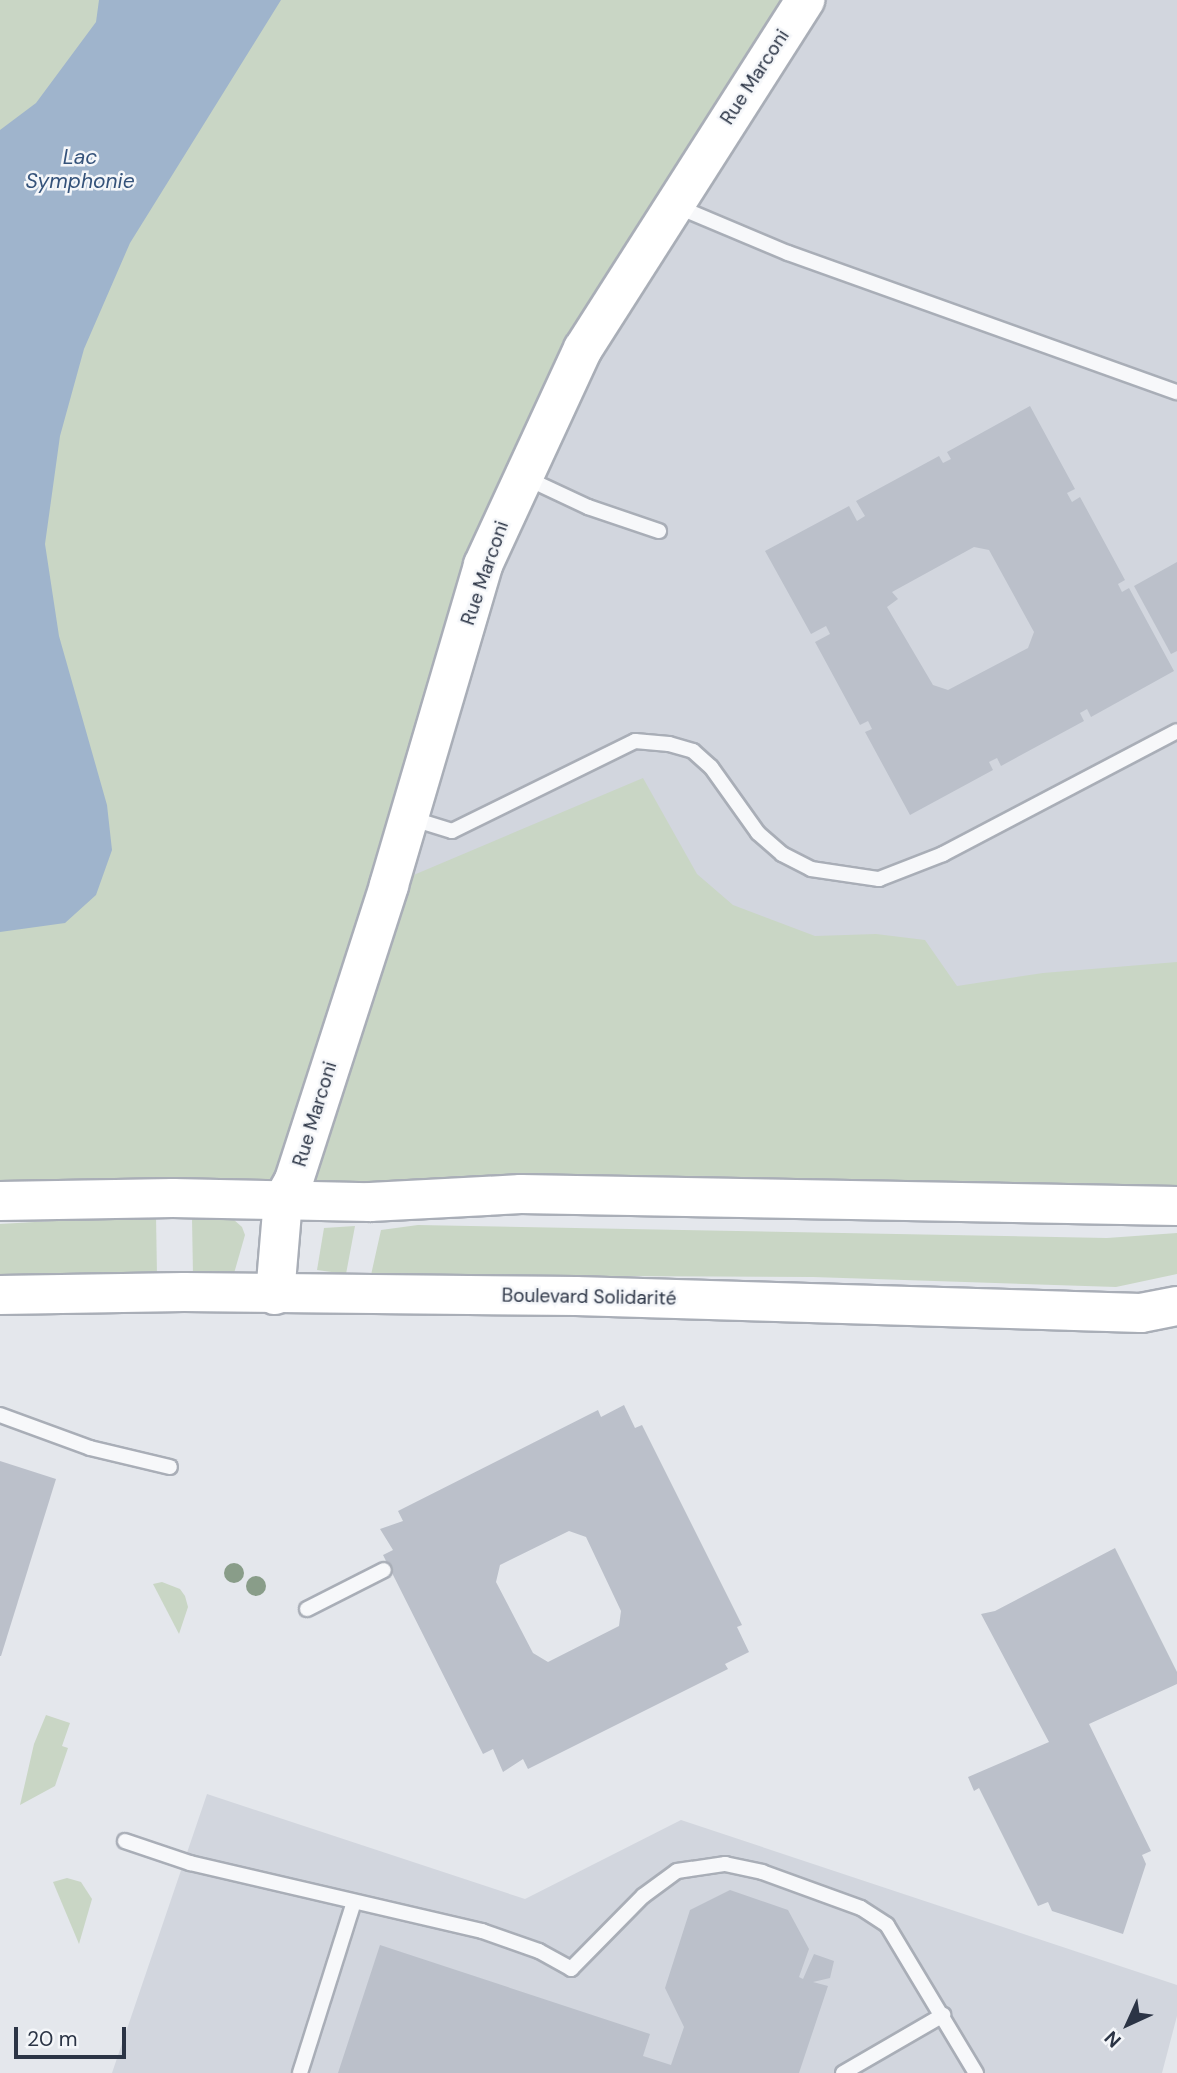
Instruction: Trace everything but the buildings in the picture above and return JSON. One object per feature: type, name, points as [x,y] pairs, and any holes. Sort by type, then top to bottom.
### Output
[{"type":"main road","name":"Rue Marconi","points":[[283,1200],[294,1180],[409,818],[484,565],[521,476],[583,349],[805,0]]},
{"type":"main road","points":[[0,1201],[370,1202],[521,1194],[1177,1206]]},
{"type":"main road","points":[[275,1295],[283,1200]]},
{"type":"main road","name":"Boulevard Solidarité","points":[[0,1295],[858,1301],[1141,1313],[1177,1306]]},
{"type":"lane","points":[[673,205],[788,253],[1177,392]]},
{"type":"lane","points":[[521,476],[589,507],[659,531]]},
{"type":"lane","points":[[409,818],[452,831],[635,741],[669,744],[693,751],[711,767],[758,833],[782,854],[811,869],[879,879],[943,854],[1177,731]]},
{"type":"lane","points":[[0,1415],[90,1448],[170,1467]]},
{"type":"lane","points":[[307,1609],[384,1570]]},
{"type":"lane","points":[[125,1841],[190,1863],[482,1931],[539,1951],[571,1969],[643,1896],[677,1871],[725,1864],[861,1908],[887,1925],[976,2073]]},
{"type":"lane","points":[[300,2073],[354,1902]]},
{"type":"lane","points":[[843,2073],[943,2015]]},
{"type":"shaded area","points":[[0,0],[1177,0],[1177,1202],[0,1202]]},
{"type":"shaded area","points":[[207,1794],[525,1899],[681,1820],[1177,1985],[1177,2016],[1162,2073],[112,2073]]},
{"type":"green space","points":[[0,0],[805,0],[521,476],[390,885],[643,778],[697,874],[733,905],[815,936],[876,934],[925,940],[957,986],[1043,973],[1177,962],[1177,1206],[0,1201]]},
{"type":"green space","points":[[156,1215],[157,1275],[0,1275],[0,1224]]},
{"type":"green space","points":[[192,1218],[233,1219],[242,1227],[245,1235],[233,1277],[193,1275]]},
{"type":"green space","points":[[418,1225],[1107,1238],[1177,1233],[1177,1274],[1116,1287],[813,1277],[371,1275],[381,1230]]},
{"type":"green space","points":[[355,1226],[346,1274],[317,1270],[324,1228]]},
{"type":"green space","points":[[162,1582],[180,1589],[185,1596],[188,1607],[179,1634],[153,1584]]},
{"type":"green space","points":[[46,1715],[70,1723],[62,1746],[68,1748],[55,1786],[20,1805],[34,1744]]},
{"type":"green space","points":[[67,1878],[81,1882],[92,1899],[79,1944],[53,1882]]},
{"type":"water","name":"Lac Symphonie","points":[[99,0],[281,0],[130,243],[84,349],[60,436],[45,544],[59,636],[107,805],[112,850],[96,895],[65,923],[0,932],[0,130],[36,103],[96,22]]}]
